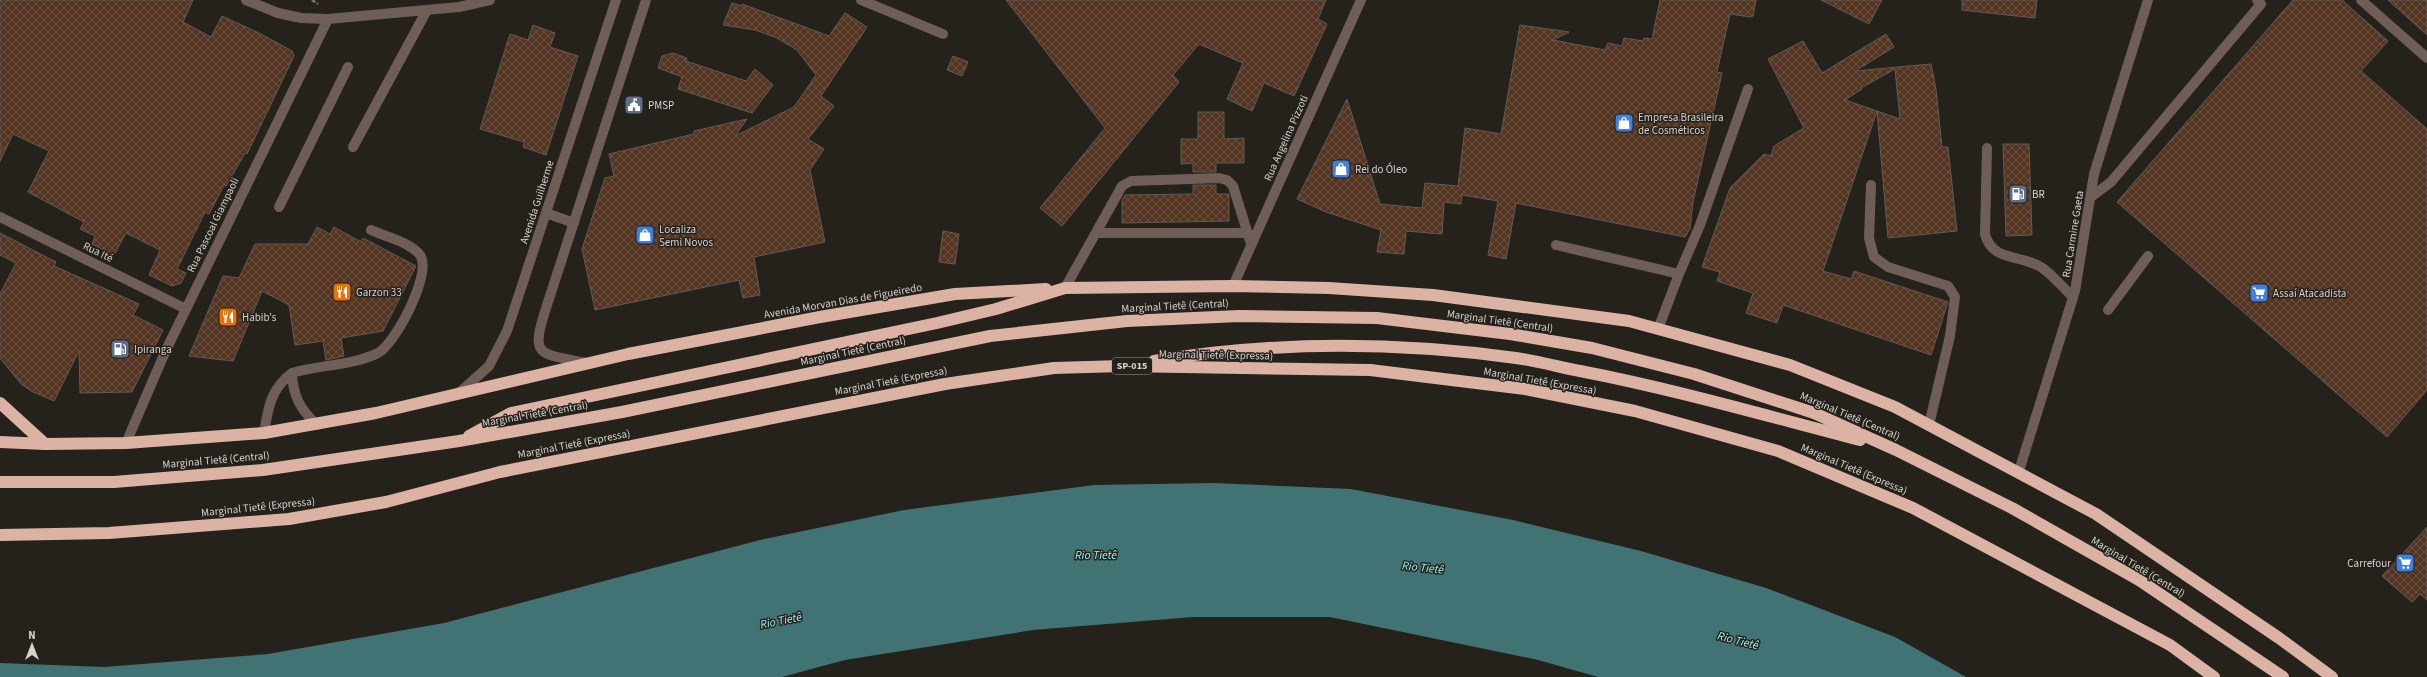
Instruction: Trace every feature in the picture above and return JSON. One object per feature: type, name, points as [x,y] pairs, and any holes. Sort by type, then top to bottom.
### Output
[{"type":"highway","points":[[459,441],[511,413],[937,323],[996,309],[1065,288],[1233,286],[1329,288],[1433,295],[1629,321],[1790,365],[1895,407],[2019,471],[2096,514],[2279,638],[2332,677]]},
{"type":"highway","name":"Avenida Morvan Dias de Figueiredo","points":[[0,442],[45,444],[126,444],[264,433],[317,425],[456,395],[628,354],[820,317],[955,294],[1065,288]]},
{"type":"highway","name":"Marginal Tietê (Central)","points":[[0,482],[114,482],[263,470],[459,441],[622,412],[990,336],[1127,321],[1239,316],[1377,318],[1510,334],[1592,348],[1694,374],[1814,413],[1896,450],[2012,508],[2139,580],[2283,677]]},
{"type":"highway","points":[[1122,366],[1202,353],[1309,347],[1395,346],[1517,358],[1631,381],[1896,450]]},
{"type":"highway","name":"Marginal Tietê (Expressa)","points":[[0,535],[109,533],[290,519],[386,502],[500,472],[945,384],[1054,368],[1122,366],[1370,370],[1518,388],[1635,411],[1771,449],[1913,508],[2170,645],[2214,677]]},
{"type":"highway","points":[[0,403],[45,444]]},
{"type":"street","points":[[246,0],[278,13],[301,18],[328,19],[459,7],[490,0]]},
{"type":"street","name":"Avenida Guilherme","points":[[456,395],[489,366],[498,350],[512,316],[616,0]]},
{"type":"street","points":[[589,363],[548,356],[542,351],[538,340],[646,0]]},
{"type":"street","points":[[861,0],[943,34]]},
{"type":"street","points":[[1354,0],[1354,14]]},
{"type":"street","name":"Rua Angelina Pizzoti","points":[[1233,286],[1361,0]]},
{"type":"street","name":"Rua Carmine Gaeta","points":[[2019,471],[2073,297],[2094,174],[2148,0]]},
{"type":"street","points":[[2091,197],[2111,182],[2185,95],[2261,4],[2257,0]]},
{"type":"street","points":[[2361,0],[2427,58]]},
{"type":"street","points":[[353,147],[427,10]]},
{"type":"street","name":"Rua Pascoal Giampaoli","points":[[126,444],[154,377],[186,309],[328,19]]},
{"type":"street","points":[[279,207],[348,67]]},
{"type":"street","points":[[1658,329],[1700,225],[1748,89]]},
{"type":"street","points":[[1988,148],[1985,234],[1988,244],[1999,253],[2032,263],[2042,268],[2073,297]]},
{"type":"street","points":[[1065,288],[1098,233],[1122,186],[1127,182],[1219,178],[1227,180],[1233,186],[1251,244]]},
{"type":"street","points":[[1871,185],[1870,238],[1874,258],[1888,267],[1948,286],[1955,297],[1950,336],[1929,425]]},
{"type":"street","points":[[546,213],[574,223]]},
{"type":"street","name":"Rua Ité","points":[[0,217],[186,309]]},
{"type":"street","points":[[264,433],[270,402],[275,389],[281,381],[292,373],[364,358],[379,352],[391,342],[400,328],[423,274],[424,264],[420,255],[413,248],[371,230]]},
{"type":"street","points":[[1098,233],[1248,233]]},
{"type":"street","points":[[1556,245],[1679,274]]},
{"type":"street","points":[[2108,310],[2148,256]]},
{"type":"street","points":[[292,373],[295,398],[303,412],[317,425]]},
{"type":"water","name":"Rio Tietê","points":[[1214,483],[1351,489],[1513,520],[1641,551],[1766,588],[1895,637],[1966,677],[1598,677],[1538,660],[1330,617],[1193,617],[1033,630],[845,660],[782,677],[0,677],[0,663],[104,667],[268,654],[444,623],[760,540],[904,510],[1094,485]]},
{"type":"building","points":[[0,0],[193,0],[183,22],[211,37],[222,16],[261,34],[292,51],[294,56],[247,154],[245,153],[226,186],[224,185],[209,214],[205,212],[177,269],[186,273],[181,283],[172,286],[149,275],[160,250],[126,233],[114,255],[92,244],[95,236],[80,229],[84,222],[28,192],[49,151],[13,134],[0,161]]},
{"type":"building","points":[[1006,0],[1326,0],[1318,19],[1327,24],[1294,96],[1264,83],[1252,111],[1227,99],[1243,63],[1199,44],[1173,75],[1179,82],[1062,226],[1040,208],[1105,128]]},
{"type":"building","name":"Empresa Brasileira de Cosméticos","points":[[1660,0],[1756,0],[1753,16],[1750,17],[1730,14],[1717,72],[1722,73],[1693,202],[1690,229],[1685,237],[1516,203],[1506,259],[1488,255],[1498,201],[1462,195],[1461,204],[1444,202],[1442,234],[1406,231],[1404,254],[1377,252],[1381,230],[1326,212],[1297,199],[1347,99],[1380,204],[1422,208],[1425,183],[1458,186],[1465,128],[1501,134],[1520,25],[1569,32],[1553,40],[1605,50],[1608,43],[1622,46],[1624,38],[1643,41],[1644,38],[1652,39]]},
{"type":"building","points":[[1821,0],[1882,0],[1869,24]]},
{"type":"building","points":[[1962,0],[2037,0],[2035,18],[1962,10]]},
{"type":"building","points":[[2293,0],[2342,0],[2388,41],[2361,71],[2427,129],[2427,390],[2387,437],[2117,202]]},
{"type":"building","points":[[2388,0],[2427,0],[2427,35]]},
{"type":"building","points":[[732,3],[741,6],[742,4],[829,36],[845,13],[867,27],[821,96],[834,106],[808,139],[824,149],[810,170],[825,242],[754,257],[760,295],[743,298],[739,280],[595,310],[582,249],[605,178],[614,176],[609,154],[694,134],[694,131],[747,119],[735,136],[794,107],[816,75],[797,50],[775,37],[755,30],[723,25]]},
{"type":"building","points":[[533,25],[555,33],[550,47],[578,56],[546,155],[523,147],[524,142],[480,129],[510,34],[528,40]]},
{"type":"building","points":[[1886,34],[1894,47],[1855,71],[1931,64],[1936,89],[1942,147],[1948,147],[1957,231],[1888,238],[1877,111],[1823,271],[1851,279],[1854,271],[1948,302],[1931,355],[1783,305],[1777,323],[1746,313],[1753,293],[1717,281],[1720,272],[1702,267],[1730,188],[1764,154],[1771,156],[1774,146],[1804,128],[1768,59],[1803,41],[1822,73]],"holes":[[[1895,69],[1900,119],[1845,100],[1862,89],[1861,88]]]},
{"type":"building","points":[[673,53],[687,58],[686,61],[746,81],[755,69],[773,85],[752,113],[678,89],[682,77],[658,68],[662,56]]},
{"type":"building","points":[[953,56],[968,62],[962,76],[947,70]]},
{"type":"building","points":[[1198,112],[1224,112],[1224,139],[1244,138],[1244,163],[1216,163],[1216,172],[1193,172],[1193,163],[1181,164],[1181,139],[1198,139]]},
{"type":"building","name":"BR","points":[[2003,144],[2029,144],[2032,235],[2006,236]]},
{"type":"building","points":[[1193,185],[1216,185],[1216,194],[1229,194],[1229,221],[1122,223],[1122,200],[1125,195],[1193,194]]},
{"type":"building","name":"Garzon 33","points":[[317,227],[330,234],[334,227],[361,242],[363,238],[416,266],[383,331],[341,338],[344,356],[326,360],[323,341],[295,345],[289,305],[262,291],[233,361],[189,356],[223,276],[239,278],[255,244],[308,244]]},
{"type":"building","points":[[943,231],[959,234],[955,264],[939,262]]},
{"type":"building","points":[[0,233],[56,262],[54,266],[139,304],[133,315],[163,330],[132,392],[80,393],[79,351],[54,401],[31,391],[21,384],[0,358],[0,294],[16,263],[0,255]]},
{"type":"building","points":[[2427,527],[2427,600],[2420,594],[2412,602],[2382,576]]},
{"type":"place","name":"PMSP","points":[[634,105]]},
{"type":"place","name":"Empresa Brasileira de Cosméticos","points":[[1624,123]]},
{"type":"place","name":"Rei do Óleo","points":[[1341,169]]},
{"type":"place","name":"BR","points":[[2018,194]]},
{"type":"place","name":"Localiza Semi Novos","points":[[645,235]]},
{"type":"place","name":"Garzon 33","points":[[342,292]]},
{"type":"place","name":"Assaí Atacadista","points":[[2259,293]]},
{"type":"place","name":"Habib's","points":[[228,317]]},
{"type":"place","name":"Ipiranga","points":[[120,349]]},
{"type":"place","name":"Carrefour","points":[[2405,563]]}]
